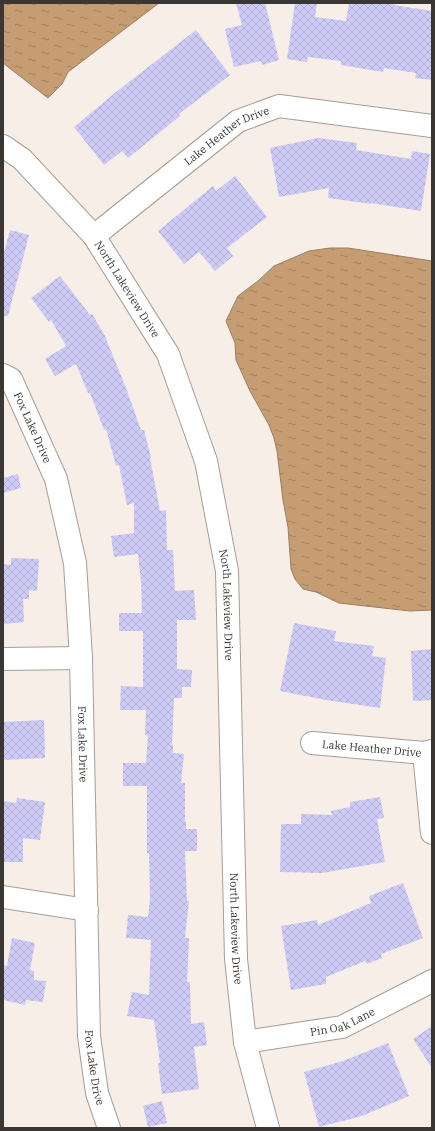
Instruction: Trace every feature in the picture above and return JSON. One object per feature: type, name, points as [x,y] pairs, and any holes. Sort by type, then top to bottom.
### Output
[{"type":"street","name":"Lake Heather Drive","points":[[94,236],[238,121],[279,106],[432,126]]},
{"type":"street","name":"North Lakeview Drive","points":[[3,146],[22,159],[94,236],[168,354],[206,460],[227,572],[236,959],[245,1042],[268,1128]]},
{"type":"street","name":"Fox Lake Drive","points":[[3,374],[11,379],[56,479],[75,563],[81,658],[89,1036],[97,1093],[109,1128]]},
{"type":"street","points":[[3,659],[81,658]]},
{"type":"street","name":"Lake Heather Drive","points":[[312,743],[428,752]]},
{"type":"street","points":[[428,752],[432,833]]},
{"type":"street","points":[[3,897],[87,910]]},
{"type":"street","name":"Pin Oak Lane","points":[[245,1042],[342,1027],[432,981]]},
{"type":"water","points":[[3,3],[159,3],[68,72],[62,84],[48,98],[3,63]]},
{"type":"water","points":[[330,248],[348,248],[432,261],[432,610],[410,611],[339,603],[316,592],[303,589],[295,579],[291,569],[288,527],[274,438],[236,360],[235,343],[226,321],[238,296],[258,281],[274,266],[309,251]]},
{"type":"building","points":[[236,3],[265,3],[279,60],[262,65],[261,61],[234,67],[225,29],[242,25]]},
{"type":"building","points":[[295,3],[317,3],[315,17],[346,21],[349,3],[394,3],[394,5],[432,11],[432,80],[415,78],[416,73],[384,68],[383,72],[341,65],[341,61],[308,57],[307,62],[287,59]]},
{"type":"building","points":[[196,30],[230,75],[179,114],[180,116],[128,158],[122,151],[104,165],[74,127],[116,92]]},
{"type":"building","points":[[318,138],[357,143],[356,150],[411,159],[412,151],[430,154],[421,211],[328,198],[329,188],[279,197],[270,148]]},
{"type":"building","points":[[235,176],[267,217],[227,248],[233,256],[215,271],[199,252],[184,264],[158,231],[213,186],[216,191]]},
{"type":"building","points":[[10,230],[29,235],[8,316],[3,316],[3,256]]},
{"type":"building","points":[[60,276],[90,315],[92,314],[105,336],[141,430],[144,430],[151,457],[160,511],[166,510],[167,550],[173,550],[175,591],[194,590],[196,620],[177,620],[177,669],[192,670],[191,687],[182,687],[182,698],[174,698],[172,745],[173,753],[184,754],[181,783],[185,783],[186,829],[197,829],[197,851],[185,851],[187,901],[189,901],[185,938],[189,938],[187,982],[190,982],[191,1024],[204,1022],[207,1045],[194,1047],[199,1089],[162,1094],[158,1063],[160,1063],[154,1020],[127,1016],[132,992],[149,995],[151,940],[126,938],[128,915],[148,917],[150,899],[149,853],[147,853],[147,786],[123,786],[123,763],[146,763],[148,736],[145,735],[146,710],[120,710],[121,686],[143,687],[143,631],[119,631],[119,613],[142,613],[138,554],[114,557],[111,536],[134,533],[134,503],[127,505],[119,465],[116,466],[106,429],[104,430],[90,393],[88,393],[76,364],[55,376],[45,359],[66,346],[51,320],[49,322],[31,298]]},
{"type":"building","points":[[18,474],[21,488],[3,493],[3,478]]},
{"type":"building","points":[[11,558],[39,559],[37,591],[29,590],[29,599],[23,599],[24,622],[3,624],[3,564],[11,565]]},
{"type":"building","points":[[294,623],[336,631],[334,641],[374,646],[372,656],[386,658],[380,708],[280,691]]},
{"type":"building","points":[[432,649],[432,700],[413,701],[411,651]]},
{"type":"building","points":[[44,720],[45,758],[3,760],[3,722]]},
{"type":"building","points":[[380,797],[384,818],[377,819],[385,862],[322,873],[280,872],[281,824],[301,824],[301,814],[332,815],[331,811],[350,807],[350,802]]},
{"type":"building","points":[[17,798],[45,802],[40,840],[23,838],[23,862],[3,862],[3,801],[16,803]]},
{"type":"building","points":[[403,883],[423,938],[381,954],[382,958],[367,964],[365,961],[326,977],[326,984],[291,990],[281,926],[317,920],[318,925],[371,903],[369,896]]},
{"type":"building","points":[[12,938],[35,943],[30,970],[34,971],[34,980],[46,981],[43,1002],[26,1000],[25,1005],[3,1000],[3,965],[7,966]]},
{"type":"building","points":[[432,1026],[432,1068],[413,1039]]},
{"type":"building","points":[[388,1043],[409,1096],[362,1116],[319,1127],[304,1072],[343,1061]]},
{"type":"building","points":[[162,1101],[167,1123],[148,1127],[143,1106]]}]
